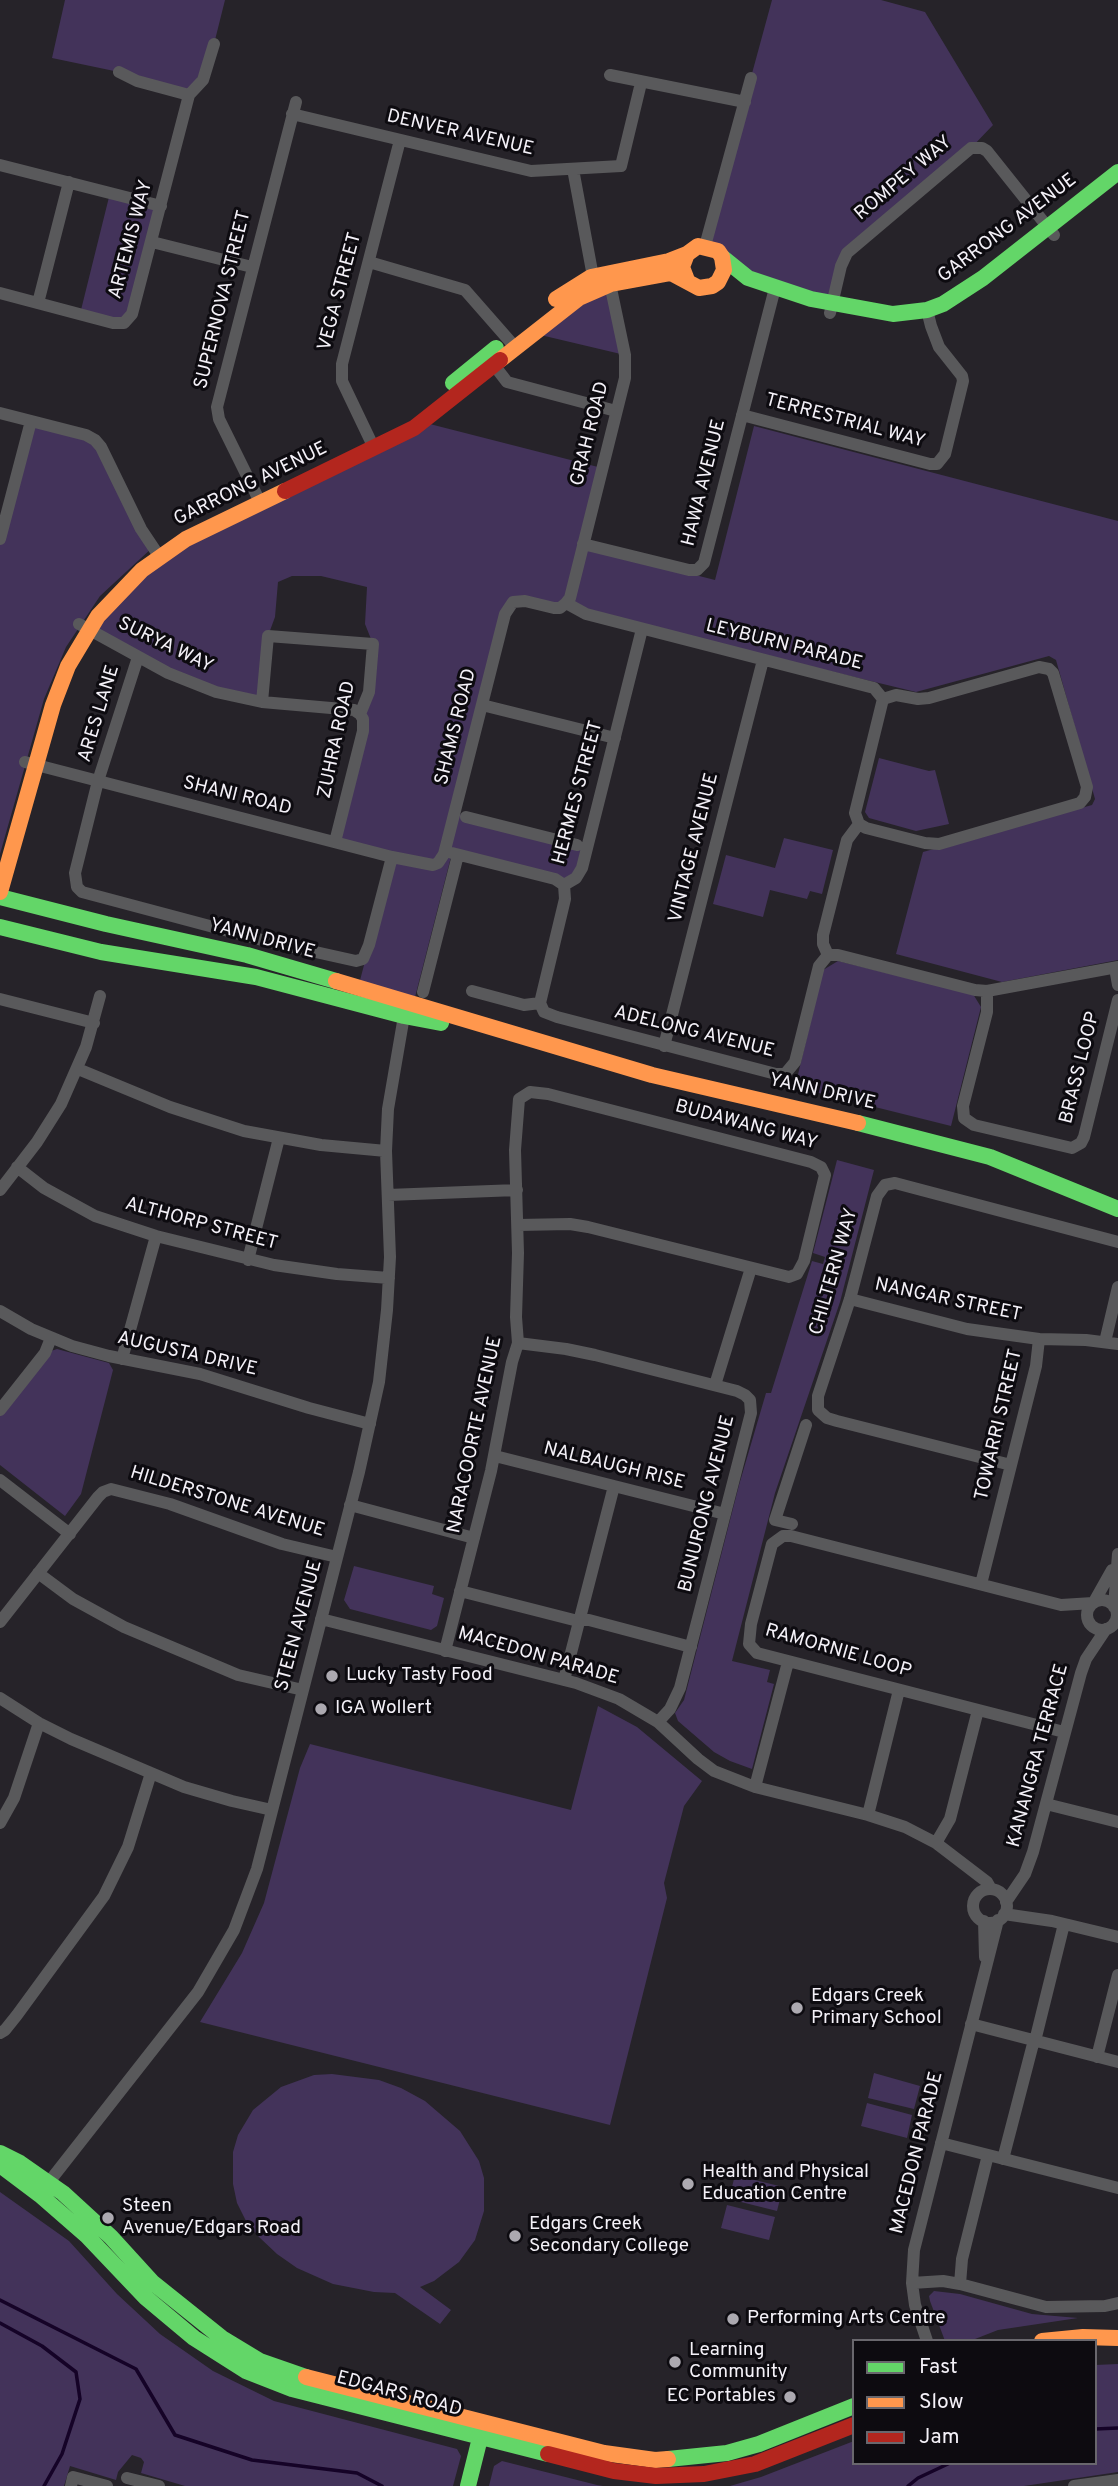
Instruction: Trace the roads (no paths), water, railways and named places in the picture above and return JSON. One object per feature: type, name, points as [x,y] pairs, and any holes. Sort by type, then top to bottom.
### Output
[{"type":"street","name":"ARTEMIS WAY","points":[[0,293],[113,323],[124,323],[132,314],[189,95],[203,80],[214,44]]},
{"type":"street","points":[[119,72],[137,81],[189,95]]},
{"type":"street","points":[[610,75],[745,102]]},
{"type":"street","points":[[705,246],[751,78]]},
{"type":"street","name":"DENVER AVENUE","points":[[294,108],[400,140],[531,172],[621,166],[641,83]]},
{"type":"street","name":"SUPERNOVA STREET","points":[[258,497],[219,419],[217,407],[294,108]]},
{"type":"street","name":"VEGA STREET","points":[[372,444],[342,381],[342,373],[400,140]]},
{"type":"street","name":"ROMPEY WAY","points":[[831,308],[841,266],[847,253],[971,148],[987,151],[1050,231]]},
{"type":"street","points":[[0,165],[160,206]]},
{"type":"street","name":"GRAH ROAD","points":[[566,603],[570,598],[626,366],[573,169]]},
{"type":"street","name":"GARRONG AVENUE","points":[[1050,231],[1118,172]]},
{"type":"street","points":[[38,303],[69,183]]},
{"type":"street","name":"GARRONG AVENUE","points":[[718,282],[732,282],[831,308],[929,315],[1118,187]]},
{"type":"street","points":[[152,242],[252,267]]},
{"type":"street","points":[[698,246],[718,251],[724,270],[718,282],[699,288],[687,280],[682,267],[687,254],[698,246]]},
{"type":"street","name":"GARRONG AVENUE","points":[[372,444],[602,281],[687,254]]},
{"type":"street","name":"GARRONG AVENUE","points":[[722,257],[748,278],[773,293]]},
{"type":"street","points":[[369,262],[465,290],[511,343]]},
{"type":"street","name":"GARRONG AVENUE","points":[[602,281],[671,274],[687,280]]},
{"type":"street","name":"HAWA AVENUE","points":[[583,544],[689,570],[701,568],[707,554],[773,293]]},
{"type":"street","name":"TERRESTRIAL WAY","points":[[742,415],[937,464],[945,454],[963,381],[939,347],[929,315]]},
{"type":"street","name":"GARRONG AVENUE","points":[[0,854],[59,685],[84,627],[156,552],[186,539],[258,497],[372,444],[414,428],[494,365],[511,343]]},
{"type":"street","points":[[494,365],[508,383],[617,411]]},
{"type":"street","points":[[0,413],[86,435],[95,440],[101,447],[141,529],[156,552]]},
{"type":"street","points":[[0,539],[31,421]]},
{"type":"street","name":"LEYBURN PARADE","points":[[513,602],[525,601],[554,608],[560,608],[566,603],[581,613],[874,688],[883,699],[896,695],[929,698],[1039,667],[1049,669],[1056,678],[1087,793],[1080,803],[939,844],[925,843],[859,824]]},
{"type":"street","name":"SHAMS ROAD","points":[[423,992],[447,856],[505,614],[513,602]]},
{"type":"street","name":"SURYA WAY","points":[[84,627],[194,684],[262,702],[354,710],[360,714]]},
{"type":"street","name":"HERMES STREET","points":[[540,1003],[565,899],[564,886],[576,878],[582,868],[642,629]]},
{"type":"street","name":"ZUHRA ROAD","points":[[262,702],[268,636],[373,644],[369,692],[360,714],[363,731],[335,842]]},
{"type":"street","name":"ARES LANE","points":[[138,657],[98,781],[75,873],[79,890],[266,941],[356,961],[363,958],[369,945],[392,857]]},
{"type":"street","name":"VINTAGE AVENUE","points":[[664,1046],[763,660]]},
{"type":"street","name":"ADELONG AVENUE","points":[[540,1003],[544,1012],[552,1016],[776,1074],[785,1074],[795,1062],[819,967],[828,955],[823,944],[823,935],[847,840],[859,824],[855,813],[883,699]]},
{"type":"street","points":[[482,705],[615,738]]},
{"type":"street","name":"GARRONG AVENUE","points":[[0,895],[30,764]]},
{"type":"street","name":"SHANI ROAD","points":[[30,764],[392,857],[429,865],[447,856],[555,879],[564,886]]},
{"type":"street","points":[[466,817],[577,845]]},
{"type":"street","name":"YANN DRIVE","points":[[0,895],[106,924],[247,955],[652,1075],[990,1157],[1118,1209]]},
{"type":"street","name":"YANN DRIVE","points":[[0,927],[101,952],[256,977],[404,1016],[510,1034]]},
{"type":"street","points":[[828,955],[838,955],[975,990],[987,991],[1116,968],[1118,985]]},
{"type":"street","points":[[472,991],[524,1005],[540,1003]]},
{"type":"street","name":"BRASS LOOP","points":[[987,991],[988,1012],[963,1106],[964,1118],[974,1125],[1072,1148],[1078,1146],[1084,1137],[1118,1000]]},
{"type":"street","points":[[0,1190],[50,1123],[78,1069],[100,996]]},
{"type":"street","points":[[0,999],[94,1023]]},
{"type":"street","name":"STEEN AVENUE","points":[[44,2188],[178,2018],[216,1964],[247,1899],[370,1424],[384,1343],[389,1278],[386,1151],[388,1109],[404,1016]]},
{"type":"street","points":[[78,1069],[196,1117],[279,1138],[386,1151]]},
{"type":"street","name":"BUDAWANG WAY","points":[[530,1092],[817,1164],[824,1171],[825,1179],[801,1269],[789,1277],[588,1227],[570,1224],[518,1224],[517,1190],[517,1110],[519,1099],[530,1092]]},
{"type":"street","points":[[248,1260],[279,1138]]},
{"type":"street","name":"ALTHORP STREET","points":[[17,1167],[44,1188],[84,1210],[156,1236],[248,1260],[326,1273],[389,1278]]},
{"type":"street","name":"CHILTERN WAY","points":[[1011,1465],[822,1415],[817,1404],[818,1396],[850,1299],[877,1196],[881,1189],[890,1184],[1118,1242]]},
{"type":"street","points":[[388,1195],[517,1190]]},
{"type":"street","name":"NARACOORTE AVENUE","points":[[445,1651],[495,1456],[518,1343],[518,1224]]},
{"type":"street","points":[[122,1359],[156,1236]]},
{"type":"street","points":[[715,1385],[751,1268]]},
{"type":"street","points":[[1112,1343],[1118,1287]]},
{"type":"street","name":"NANGAR STREET","points":[[850,1299],[967,1329],[1039,1339]]},
{"type":"street","name":"AUGUSTA DRIVE","points":[[0,1311],[51,1338],[92,1352],[222,1380],[370,1424]]},
{"type":"street","points":[[0,1410],[45,1353],[51,1338]]},
{"type":"street","name":"TOWARRI STREET","points":[[981,1584],[1036,1366],[1039,1339],[1112,1343]]},
{"type":"street","name":"BUNURONG AVENUE","points":[[518,1343],[576,1351],[715,1385],[746,1395],[751,1407],[691,1647],[675,1701],[658,1723]]},
{"type":"street","points":[[792,1524],[775,1520],[806,1425]]},
{"type":"street","name":"NALBAUGH RISE","points":[[495,1456],[725,1514]]},
{"type":"street","points":[[0,1480],[70,1534]]},
{"type":"street","points":[[564,1680],[614,1486]]},
{"type":"street","name":"HILDERSTONE AVENUE","points":[[0,1622],[103,1492],[116,1489],[170,1504],[249,1534],[337,1557]]},
{"type":"street","points":[[350,1505],[474,1538]]},
{"type":"street","name":"RAMORNIE LOOP","points":[[1064,1732],[757,1653],[751,1648],[748,1638],[772,1544],[782,1536],[791,1536],[1061,1605],[1089,1622]]},
{"type":"street","points":[[1117,1559],[1116,1618],[1112,1627],[1095,1628],[1089,1622],[1087,1613],[1117,1559]]},
{"type":"street","points":[[38,1573],[73,1600],[124,1627],[238,1675],[303,1690]]},
{"type":"street","points":[[460,1591],[573,1620],[589,1620],[691,1647]]},
{"type":"street","points":[[1094,1603],[1105,1601],[1116,1609]]},
{"type":"street","name":"RAMORNIE LOOP","points":[[1061,1605],[1094,1603]]},
{"type":"street","name":"MACEDON PARADE","points":[[321,1619],[564,1680],[619,1699],[658,1723],[713,1770],[755,1787],[905,1827],[936,1843],[993,1889]]},
{"type":"street","name":"KANANGRA TERRACE","points":[[1003,1912],[1029,1863],[1086,1659],[1089,1622]]},
{"type":"street","name":"KANANGRA TERRACE","points":[[1086,1659],[1112,1627]]},
{"type":"street","points":[[755,1787],[788,1661]]},
{"type":"street","points":[[868,1815],[899,1690]]},
{"type":"street","points":[[0,1698],[39,1723],[151,1773],[205,1794],[272,1810]]},
{"type":"street","points":[[936,1843],[950,1819],[978,1710]]},
{"type":"street","points":[[0,1823],[14,1798],[39,1723]]},
{"type":"street","points":[[0,2033],[17,2015],[104,1896],[128,1847],[151,1773]]},
{"type":"street","points":[[1046,1804],[1118,1822]]},
{"type":"street","name":"MACEDON PARADE","points":[[958,1861],[977,1895]]},
{"type":"street","name":"KANANGRA TERRACE","points":[[993,1889],[1016,1877],[1029,1863]]},
{"type":"street","points":[[1003,1912],[1002,1894],[993,1889],[983,1890],[977,1895],[973,1906],[974,1913],[984,1921],[1003,1912],[1118,1937]]},
{"type":"street","name":"MACEDON PARADE","points":[[926,2339],[915,2305],[912,2283],[914,2250],[971,2024],[1003,1912]]},
{"type":"street","name":"MACEDON PARADE","points":[[984,1921],[984,1975]]},
{"type":"street","points":[[1003,2159],[1065,1924]]},
{"type":"street","points":[[1097,2057],[1118,1975]]},
{"type":"street","points":[[971,2024],[1118,2062]]},
{"type":"street","points":[[941,2143],[1118,2189]]},
{"type":"street","name":"EDGARS ROAD","points":[[0,2153],[44,2188],[145,2297],[169,2318],[218,2355],[246,2371],[292,2389],[485,2434],[636,2475],[704,2474],[755,2464],[852,2426]]},
{"type":"street","points":[[960,2284],[962,2259],[988,2155]]},
{"type":"street","name":"EDGARS ROAD","points":[[0,2165],[44,2188]]},
{"type":"street","points":[[912,2283],[943,2281],[960,2284],[1046,2307],[1105,2306],[1118,2303]]},
{"type":"street","points":[[1062,2339],[1118,2338]]},
{"type":"street","points":[[1097,2346],[1118,2346]]},
{"type":"street","name":"EDGARS ROAD","points":[[485,2434],[623,2457],[680,2459],[727,2453],[758,2444],[852,2407]]},
{"type":"street","points":[[468,2486],[485,2434]]},
{"type":"street","points":[[476,2486],[485,2434]]},
{"type":"street","points":[[71,2486],[73,2477],[107,2486]]},
{"type":"street","points":[[127,2478],[159,2486]]},
{"type":"street","points":[[1074,2486],[1118,2480]]},
{"type":"waterway","points":[[0,2300],[136,2369],[175,2435],[252,2460],[357,2473],[382,2486]]},
{"type":"waterway","points":[[0,2323],[42,2346],[76,2372],[80,2399],[62,2454],[44,2486]]},
{"type":"waterway","points":[[1097,2429],[1118,2428]]},
{"type":"waterway","points":[[908,2486],[918,2478],[946,2465]]},
{"type":"place","name":"Lucky Tasty Food","points":[[332,1676]]},
{"type":"place","name":"IGA Wollert","points":[[321,1709]]},
{"type":"place","name":"Edgars Creek Primary School","points":[[797,2008]]},
{"type":"place","name":"Health and Physical Education Centre","points":[[688,2184]]},
{"type":"place","name":"Steen Avenue/Edgars Road","points":[[108,2218]]},
{"type":"place","name":"Edgars Creek Secondary College","points":[[515,2236]]},
{"type":"place","name":"Performing Arts Centre","points":[[733,2319]]},
{"type":"place","name":"Learning Community","points":[[675,2362]]},
{"type":"place","name":"EC Portables","points":[[790,2397]]}]
